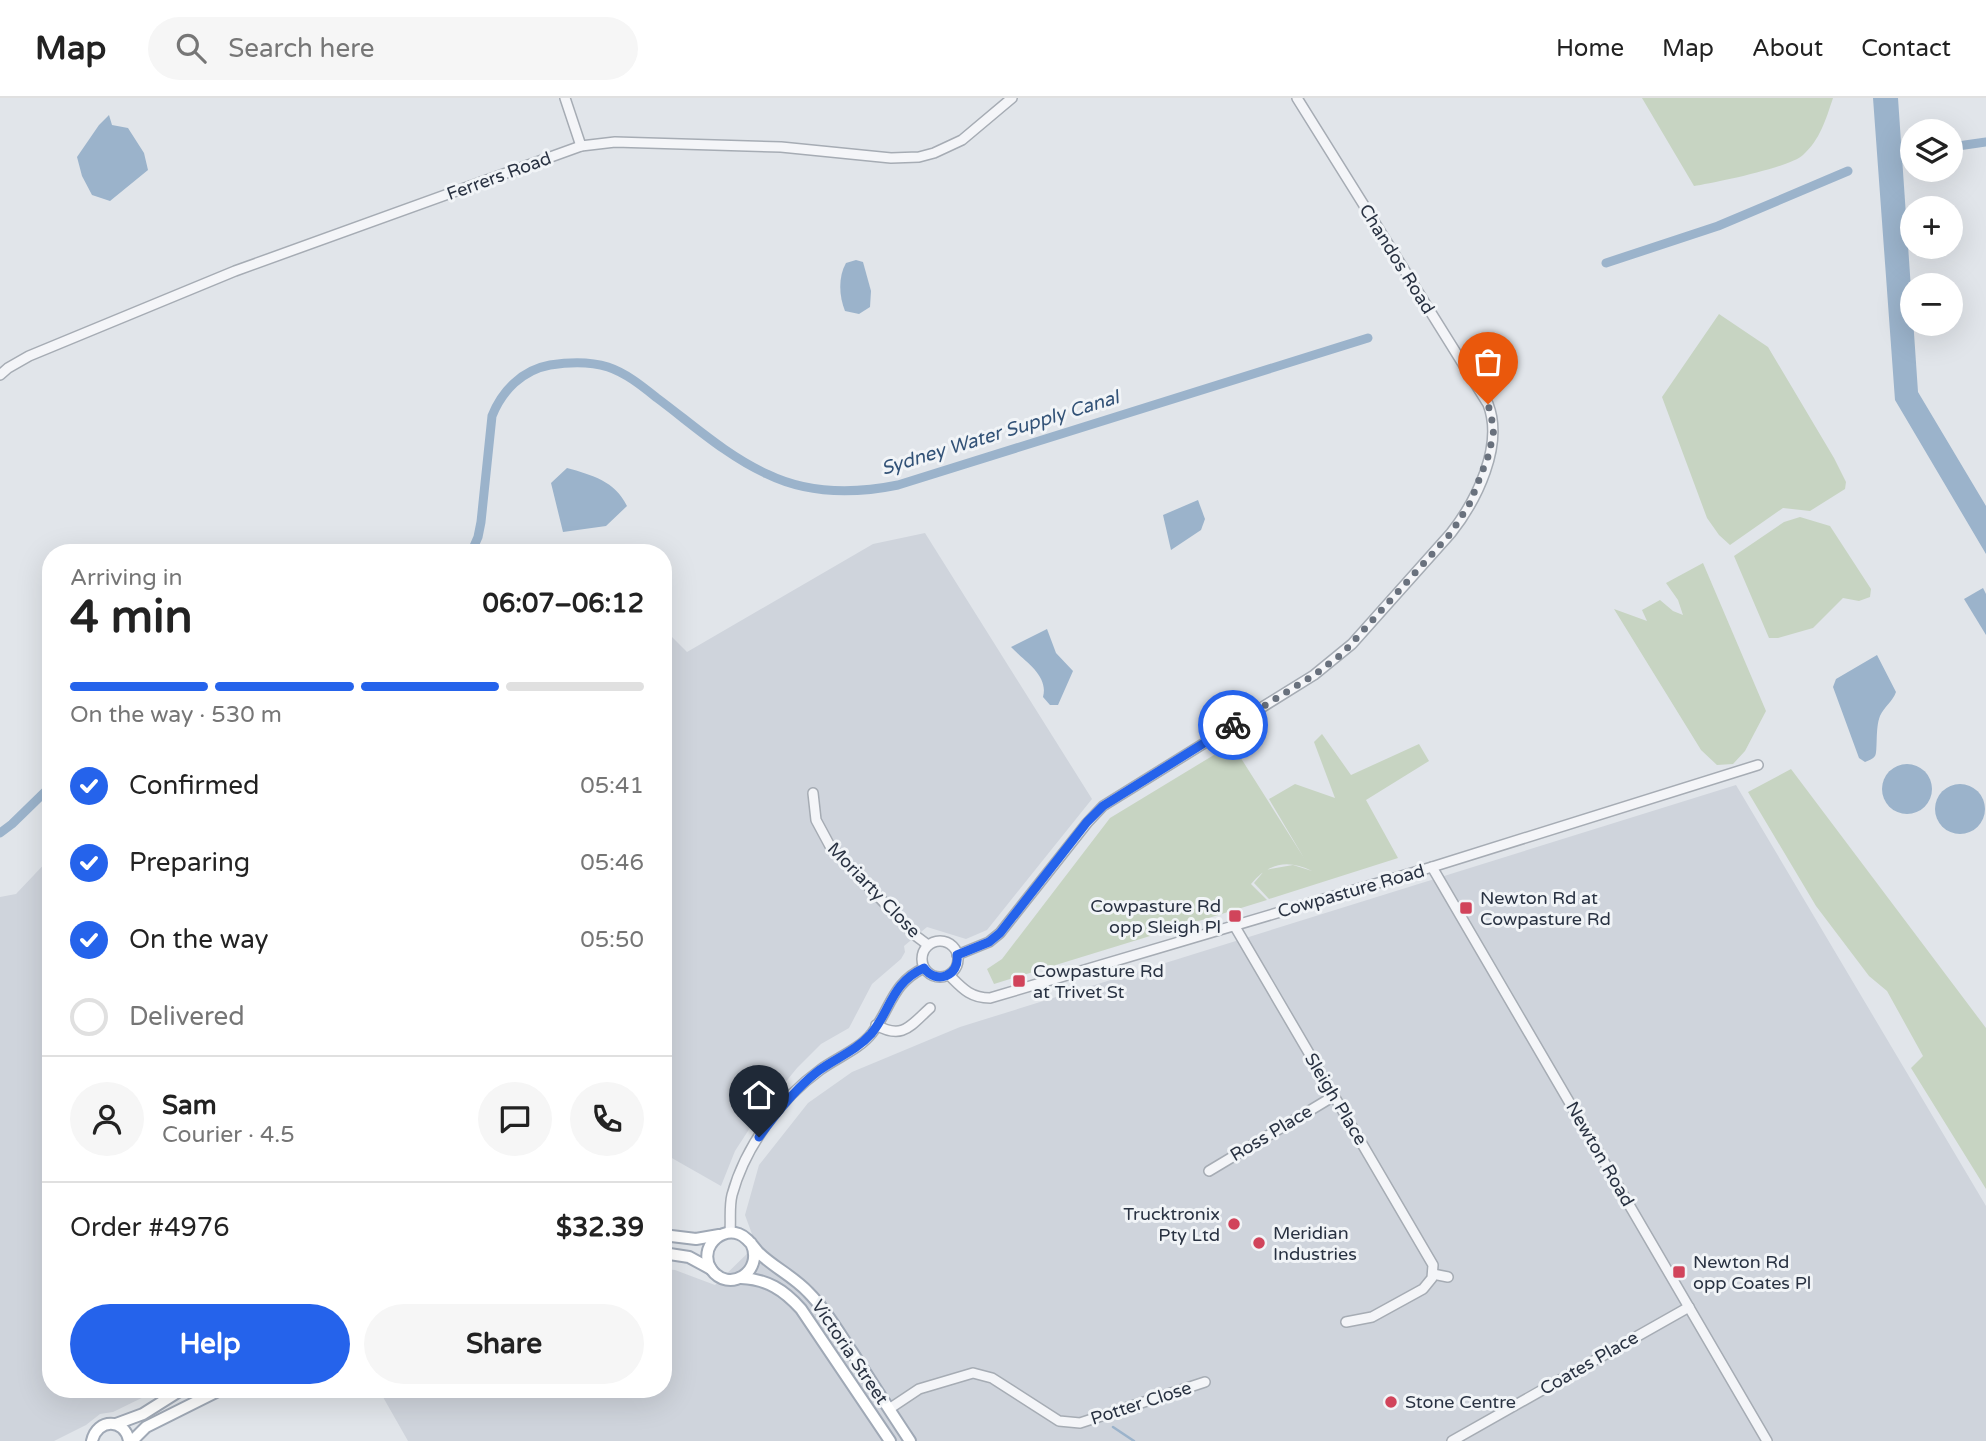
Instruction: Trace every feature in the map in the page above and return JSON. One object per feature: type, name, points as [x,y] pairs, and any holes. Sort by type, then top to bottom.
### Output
[{"type":"main road","points":[[672,1236],[696,1239],[727,1233],[744,1237],[754,1249],[754,1263],[741,1278],[728,1280],[689,1256],[672,1254]]},
{"type":"main road","points":[[711,1269],[707,1255],[709,1248],[717,1237],[727,1233]]},
{"type":"main road","name":"Victoria Street","points":[[751,1243],[817,1302],[910,1441]]},
{"type":"main road","name":"Victoria Street","points":[[741,1278],[751,1278],[782,1290],[801,1309],[890,1441]]},
{"type":"main road","points":[[116,1424],[137,1417],[168,1398]]},
{"type":"main road","points":[[91,1439],[100,1427],[110,1423],[126,1431],[130,1441],[146,1427],[204,1398]]},
{"type":"street","points":[[565,98],[581,146]]},
{"type":"street","name":"Ferrers Road","points":[[0,375],[29,356],[235,271],[581,146],[615,142],[781,147],[891,158],[919,157],[962,140],[1012,98]]},
{"type":"street","name":"Chandos Road","points":[[957,955],[989,942],[1000,933],[1087,822],[1103,806],[1314,675],[1352,644],[1444,542],[1462,518],[1478,486],[1493,436],[1493,421],[1485,398],[1297,98]]},
{"type":"street","name":"Cowpasture Road","points":[[949,975],[970,995],[990,999],[1432,867],[1758,765]]},
{"type":"street","name":"Moriarty Close","points":[[813,793],[816,820],[830,846],[916,936],[928,945]]},
{"type":"street","name":"Newton Road","points":[[1432,867],[1767,1441]]},
{"type":"street","name":"Sleigh Place","points":[[1234,925],[1429,1256],[1433,1274]]},
{"type":"street","points":[[934,942],[946,943],[957,955],[957,966],[949,975],[933,976],[924,968],[922,956],[928,945],[934,942]]},
{"type":"street","points":[[727,1233],[731,1198],[746,1160],[774,1115],[816,1073],[857,1047],[872,1033],[899,985],[912,973],[924,968]]},
{"type":"street","points":[[876,1025],[889,1032],[900,1031],[930,1008]]},
{"type":"street","name":"Ross Place","points":[[1209,1171],[1334,1096]]},
{"type":"street","points":[[1346,1322],[1381,1313],[1423,1289],[1433,1274],[1448,1277]]},
{"type":"street","name":"Coates Place","points":[[1452,1441],[1689,1307]]},
{"type":"street","name":"Potter Close","points":[[889,1409],[919,1389],[973,1373],[992,1378],[1059,1421],[1080,1423],[1205,1382]]},
{"type":"shaded area","points":[[925,533],[1092,799],[987,930],[966,939],[927,927],[904,946],[905,952],[901,959],[872,984],[849,1028],[821,1044],[797,1068],[757,1117],[735,1151],[721,1186],[672,1158],[672,637],[687,652],[873,544]]},
{"type":"shaded area","points":[[1736,785],[1986,1206],[1986,1441],[408,1441],[384,1398],[672,1398],[672,1270],[715,1285],[756,1245],[745,1215],[759,1165],[808,1103],[852,1072],[960,1027]]},
{"type":"shaded area","points":[[42,867],[42,1398],[142,1398],[113,1412],[100,1414],[86,1425],[54,1441],[0,1441],[0,897],[16,894]]},
{"type":"green space","points":[[1642,98],[1833,98],[1818,136],[1809,149],[1796,160],[1752,174],[1694,186]]},
{"type":"green space","points":[[1719,314],[1768,347],[1846,482],[1845,489],[1810,511],[1783,508],[1730,545],[1707,518],[1662,397]]},
{"type":"green space","points":[[1800,517],[1830,526],[1871,589],[1870,597],[1859,601],[1843,598],[1813,628],[1769,638],[1734,556],[1784,522]]},
{"type":"green space","points":[[1703,563],[1766,711],[1745,751],[1733,764],[1717,765],[1701,750],[1614,609],[1647,621],[1642,610],[1660,600],[1673,611],[1683,615],[1678,600],[1666,583]]},
{"type":"green space","points":[[1322,734],[1351,775],[1419,744],[1429,761],[1366,800],[1398,858],[1269,899],[1254,883],[1263,873],[1251,884],[1267,900],[994,984],[987,969],[1002,959],[1110,818],[1232,744],[1304,858],[1269,799],[1295,784],[1335,798],[1314,742]],"holes":[[[1287,864],[1295,865],[1303,867],[1312,871],[1293,865],[1268,869]]]},
{"type":"green space","points":[[1791,769],[1986,1028],[1986,1189],[1911,1068],[1923,1056],[1887,991],[1869,976],[1816,906],[1748,792]]},
{"type":"water","points":[[1873,98],[1898,98],[1900,182],[1904,182],[1905,196],[1900,196],[1900,259],[1909,259],[1910,273],[1900,273],[1900,336],[1914,336],[1918,392],[1986,506],[1986,554],[1895,400]]},
{"type":"water","points":[[109,115],[112,125],[128,128],[144,153],[148,170],[110,201],[92,195],[82,176],[77,157]]},
{"type":"water","points":[[856,260],[863,262],[871,291],[870,307],[859,314],[845,311],[841,293],[843,268],[846,263]]},
{"type":"water","points":[[567,468],[609,485],[627,506],[606,526],[563,532],[551,483]]},
{"type":"water","points":[[1198,500],[1205,519],[1201,530],[1171,550],[1163,515]]},
{"type":"water","points":[[1983,588],[1986,594],[1986,635],[1964,599]]},
{"type":"water","points":[[1047,629],[1056,653],[1073,671],[1058,705],[1050,705],[1043,697],[1044,689],[1039,675],[1011,647]]},
{"type":"water","points":[[1877,655],[1896,692],[1880,716],[1875,756],[1865,762],[1859,758],[1833,687],[1836,679]]},
{"type":"water","points":[[1907,764],[1925,771],[1932,789],[1925,807],[1907,814],[1889,807],[1882,789],[1889,771]]},
{"type":"water","points":[[1960,784],[1978,791],[1985,809],[1978,827],[1960,834],[1942,827],[1935,809],[1942,791]]},
{"type":"waterway","name":"Sydney Water Supply Canal","points":[[1963,145],[1986,142]]},
{"type":"waterway","name":"Sydney Water Supply Canal","points":[[1606,263],[1718,226],[1848,171]]},
{"type":"waterway","name":"Sydney Water Supply Canal","points":[[475,544],[481,522],[492,416],[501,398],[514,383],[531,372],[550,365],[586,363],[615,370],[640,384],[710,439],[752,467],[783,481],[815,489],[848,491],[898,485],[1368,338]]},
{"type":"waterway","name":"Sydney Water Supply Canal","points":[[0,833],[42,795]]},
{"type":"waterway","points":[[1113,1427],[1134,1441]]},
{"type":"way so far","points":[[1233,725],[1327,667],[1342,654],[1451,533],[1470,503],[1489,454],[1494,429],[1488,404]]},
{"type":"place","name":"Newton Rd at Cowpasture Rd","points":[[1466,908]]},
{"type":"place","name":"Cowpasture Rd opp Sleigh Pl","points":[[1235,916]]},
{"type":"place","name":"Cowpasture Rd at Trivet St","points":[[1019,981]]},
{"type":"place","name":"Trucktronix Pty Ltd","points":[[1234,1224]]},
{"type":"place","name":"Meridian Industries","points":[[1259,1243]]},
{"type":"place","name":"Newton Rd opp Coates Pl","points":[[1679,1272]]},
{"type":"place","name":"Stone Centre","points":[[1391,1402]]},
{"type":"route","points":[[759,1137],[774,1115],[796,1091],[816,1073],[857,1047],[872,1033],[899,985],[912,973],[924,968],[933,976],[949,975],[957,966],[957,955],[989,942],[1000,933],[1087,822],[1103,806],[1233,725]]}]
